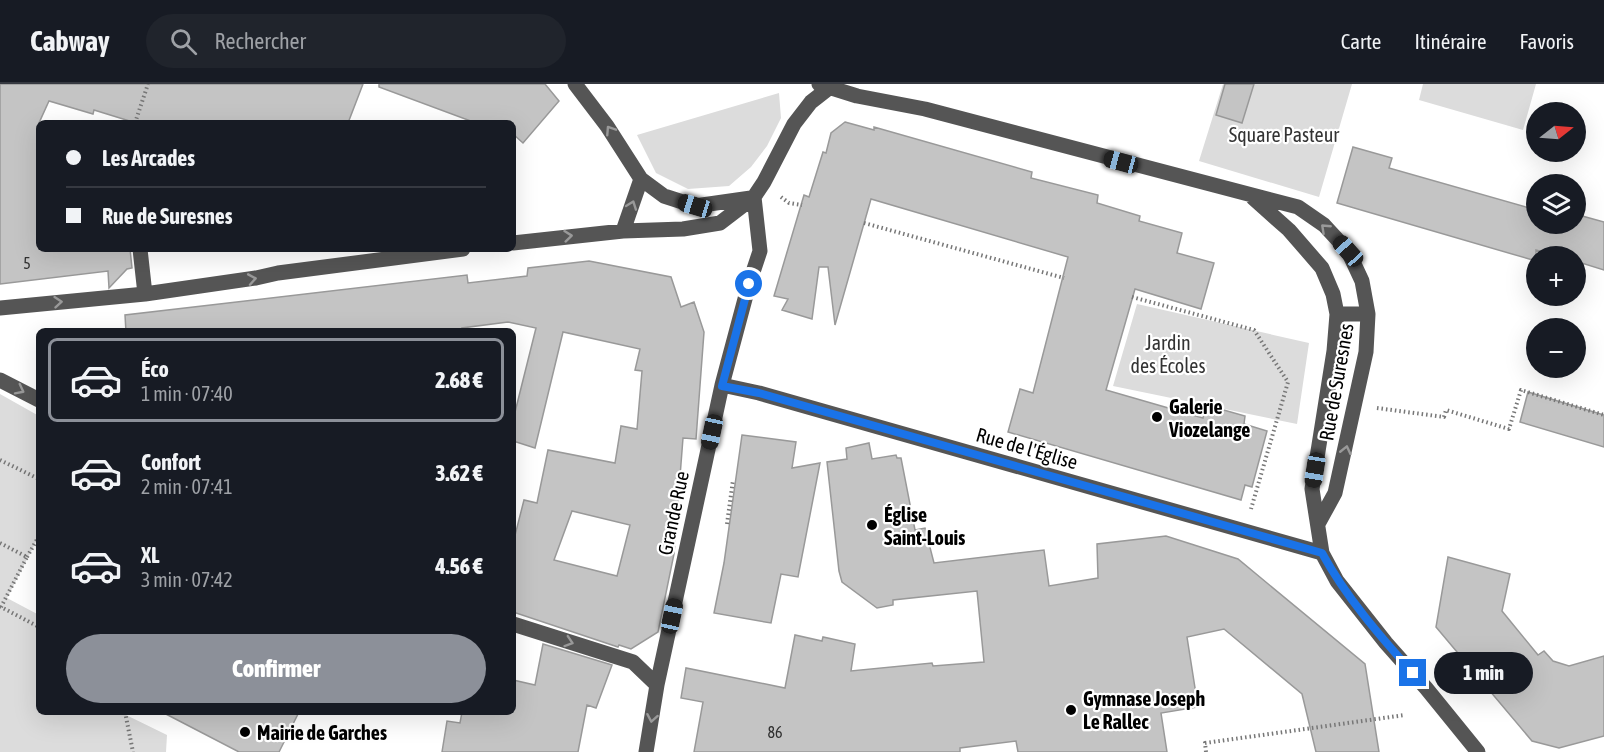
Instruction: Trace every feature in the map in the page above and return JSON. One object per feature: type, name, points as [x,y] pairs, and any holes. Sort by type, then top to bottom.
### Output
[{"type":"street","points":[[575,84],[607,126],[641,179],[664,196],[695,206],[754,197]]},
{"type":"street","points":[[516,243],[623,231],[682,229],[720,223],[754,197],[794,124],[828,85]]},
{"type":"street","name":"Rue de Suresnes","points":[[828,85],[857,96],[925,109],[1252,197],[1298,207],[1324,225],[1348,251],[1362,281],[1368,314],[1366,352],[1335,492],[1318,524]]},
{"type":"street","points":[[623,231],[641,179]]},
{"type":"street","name":"Grande Rue","points":[[646,752],[657,685],[722,386],[760,251],[754,197]]},
{"type":"street","name":"Rue de Suresnes","points":[[1252,197],[1290,230],[1322,268],[1333,294],[1337,314],[1334,351],[1312,489],[1322,553],[1337,580],[1386,643],[1478,752]]},
{"type":"street","points":[[140,252],[145,294]]},
{"type":"street","points":[[0,308],[145,294],[278,273],[440,252]]},
{"type":"street","points":[[1337,314],[1368,314]]},
{"type":"street","points":[[0,380],[36,398]]},
{"type":"street","name":"Rue de l'Église","points":[[722,386],[759,393],[1322,553]]},
{"type":"street","points":[[516,625],[633,662],[657,685]]},
{"type":"path","points":[[136,120],[148,84]]},
{"type":"path","points":[[864,223],[1064,278]]},
{"type":"path","points":[[1132,297],[1254,330],[1288,382],[1245,531]]},
{"type":"path","points":[[1371,407],[1444,417],[1446,410],[1509,429],[1521,390],[1604,415]]},
{"type":"path","points":[[0,460],[36,478]]},
{"type":"path","points":[[727,524],[733,480]]},
{"type":"path","points":[[36,541],[1,607],[36,625]]},
{"type":"path","points":[[0,543],[27,557]]},
{"type":"path","points":[[126,715],[133,752]]},
{"type":"path","points":[[1206,752],[1205,743],[1404,715]]},
{"type":"green space","name":"Square Pasteur","points":[[1223,84],[1352,84],[1319,197],[1199,161]]},
{"type":"green space","points":[[1423,84],[1536,84],[1531,102],[1526,102],[1526,119],[1523,130],[1419,100]]},
{"type":"green space","points":[[779,93],[781,118],[767,146],[751,167],[729,186],[688,189],[656,173],[637,135]]},
{"type":"green space","name":"Jardin des Écoles","points":[[1137,304],[1309,343],[1297,424],[1113,386]]},
{"type":"green space","points":[[0,394],[36,414],[36,542],[7,598],[36,613],[36,715],[126,715],[167,735],[166,752],[0,752]]},
{"type":"building","points":[[0,84],[363,84],[349,120],[126,120],[94,110],[93,114],[49,101],[40,120],[36,120],[36,252],[130,252],[132,268],[127,269],[109,288],[108,271],[0,284]]},
{"type":"building","points":[[379,84],[545,84],[559,101],[523,143],[516,137],[516,120],[468,120],[379,87]]},
{"type":"building","points":[[1225,84],[1254,84],[1242,123],[1216,115]]},
{"type":"building","points":[[845,122],[874,130],[874,127],[1032,172],[1031,178],[1098,195],[1097,203],[1140,216],[1139,221],[1182,233],[1177,253],[1214,263],[1201,309],[1135,289],[1106,390],[1203,418],[1206,405],[1245,416],[1244,424],[1267,431],[1252,487],[1245,485],[1241,500],[1008,432],[1020,389],[1033,393],[1068,257],[871,199],[835,325],[828,267],[819,267],[812,319],[782,310],[788,299],[774,296],[804,195],[809,197],[831,133]]},
{"type":"building","points":[[1353,147],[1392,158],[1389,168],[1526,207],[1526,234],[1586,234],[1586,217],[1604,222],[1604,270],[1586,264],[1586,246],[1526,246],[1526,258],[1337,203]]},
{"type":"building","points":[[589,261],[671,277],[681,307],[694,302],[704,332],[696,439],[683,438],[674,554],[658,632],[631,649],[619,645],[618,647],[516,613],[516,531],[524,500],[537,503],[548,450],[615,463],[621,426],[637,429],[642,371],[635,370],[640,349],[563,332],[535,448],[516,442],[516,408],[536,328],[508,322],[462,328],[126,328],[125,315],[467,275],[468,283],[527,276],[528,268]],"holes":[[[572,511],[630,525],[617,576],[554,560]]]},
{"type":"building","points":[[1528,392],[1604,415],[1604,447],[1520,422]]},
{"type":"building","points":[[742,435],[796,442],[792,468],[820,463],[798,577],[781,574],[771,623],[714,613],[724,563]]},
{"type":"building","points":[[869,443],[872,459],[896,455],[897,458],[901,458],[915,530],[925,528],[934,563],[1044,550],[1049,586],[1098,578],[1097,544],[1166,536],[1238,559],[1365,664],[1379,752],[1316,752],[1302,694],[1224,629],[1187,637],[1198,707],[1161,713],[1167,752],[1018,752],[1016,741],[960,748],[960,752],[694,752],[703,702],[681,698],[686,668],[785,688],[795,635],[822,641],[823,637],[855,644],[851,671],[932,663],[933,666],[984,662],[977,591],[893,600],[893,605],[877,608],[842,582],[827,462],[847,459],[846,448]]},
{"type":"building","points":[[1448,557],[1510,574],[1502,611],[1538,655],[1544,651],[1553,661],[1569,666],[1604,656],[1604,736],[1559,748],[1532,741],[1436,627]]},
{"type":"building","points":[[543,644],[612,665],[596,708],[587,705],[578,752],[442,752],[447,721],[460,723],[461,715],[516,715],[516,681],[535,685]]},
{"type":"building","name":"Mairie de Garches","points":[[168,715],[298,715],[279,752],[239,752]]},
{"type":"place","name":"Galerie Viozelange","points":[[1157,417]]},
{"type":"place","name":"Église Saint-Louis","points":[[872,525]]},
{"type":"place","name":"Gymnase Joseph Le Rallec","points":[[1071,710]]},
{"type":"place","name":"Mairie de Garches","points":[[245,732]]},
{"type":"route","points":[[749,284],[722,386],[759,393],[1322,553],[1337,580],[1386,643],[1413,673]]}]
